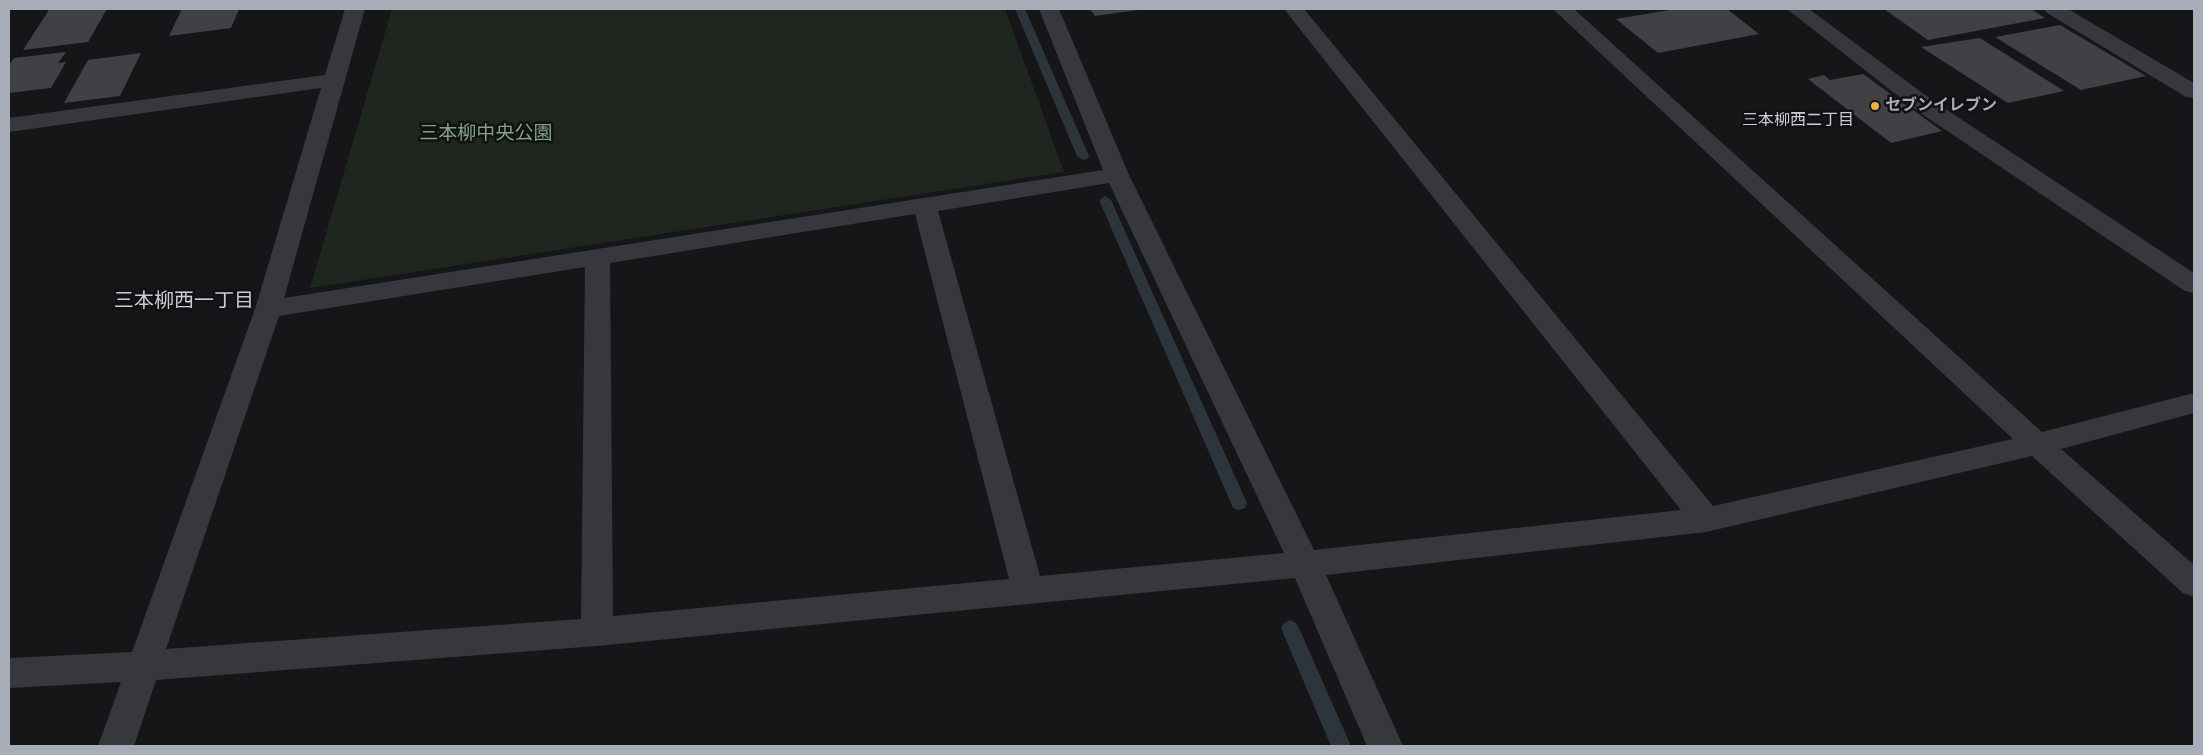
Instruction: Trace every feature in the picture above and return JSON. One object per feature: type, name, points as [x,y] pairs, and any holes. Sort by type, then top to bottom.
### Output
[{"type":"street","points":[[116,746],[268,309],[355,9]]},
{"type":"street","points":[[1049,9],[1117,175],[1305,564],[1385,746]]},
{"type":"street","points":[[1294,9],[1706,520]]},
{"type":"street","points":[[1563,9],[2037,444],[2194,584]]},
{"type":"street","points":[[1797,9],[1924,105],[2194,285]]},
{"type":"street","points":[[2054,9],[2194,92]]},
{"type":"street","points":[[11,127],[333,80]]},
{"type":"street","points":[[268,309],[1117,175]]},
{"type":"street","points":[[925,205],[1028,591]]},
{"type":"street","points":[[596,632],[598,257]]},
{"type":"street","points":[[9,673],[143,666],[596,632],[1305,564],[1706,520],[2037,444],[2194,403]]},
{"type":"green space","name":"三本柳中央公園","points":[[392,9],[1005,9],[1064,172],[310,288]]},
{"type":"building","points":[[107,9],[88,42],[23,50],[49,10]]},
{"type":"building","points":[[182,9],[239,9],[231,28],[169,36]]},
{"type":"building","points":[[1090,9],[1138,9],[1138,10],[1095,16]]},
{"type":"building","points":[[1676,9],[1727,9],[1759,34],[1658,53],[1616,19]]},
{"type":"building","points":[[1884,9],[2031,9],[2045,18],[1928,40]]},
{"type":"building","points":[[2060,25],[2146,76],[2081,90],[1995,37]]},
{"type":"building","points":[[1980,38],[2064,91],[2008,103],[1921,47]]},
{"type":"building","points":[[66,52],[58,63],[66,62],[51,88],[9,93],[9,65],[14,58]]},
{"type":"building","points":[[141,53],[120,96],[64,103],[88,60]]},
{"type":"building","name":"セブンイレブン","points":[[1863,74],[1942,131],[1891,143],[1808,79],[1824,75],[1830,80]]},
{"type":"waterway","points":[[1020,9],[1083,156]]},
{"type":"waterway","points":[[1105,200],[1239,503]]},
{"type":"waterway","points":[[1290,628],[1341,746]]},
{"type":"place","name":"セブンイレブン","points":[[1875,106]]},
{"type":"district","name":"三本柳西二丁目","points":[[1798,121]]},
{"type":"district","name":"三本柳西一丁目","points":[[184,302]]}]
